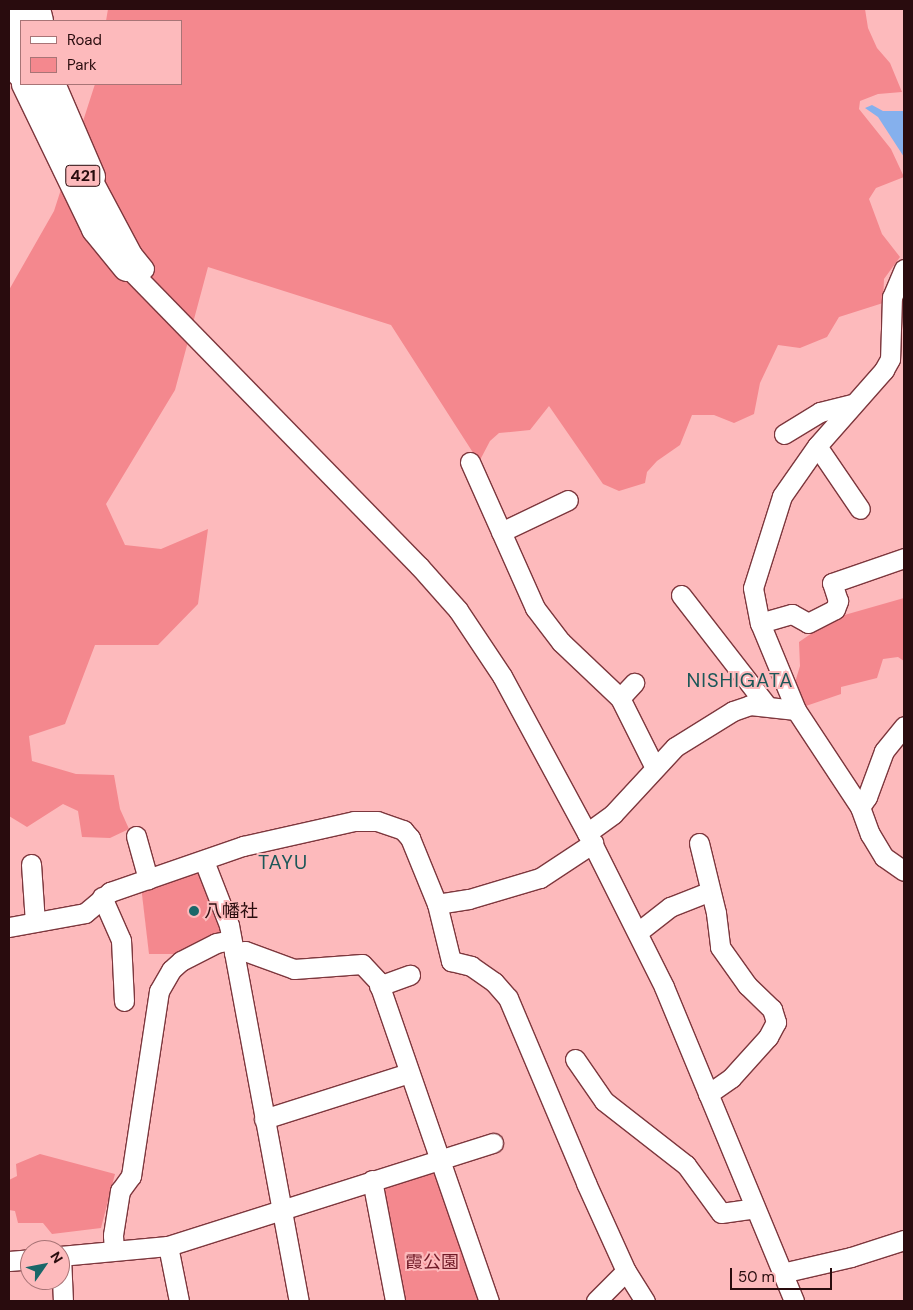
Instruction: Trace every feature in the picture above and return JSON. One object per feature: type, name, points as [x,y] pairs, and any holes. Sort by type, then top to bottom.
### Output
[{"type":"highway","points":[[9,11],[20,38]]},
{"type":"highway","points":[[9,46],[20,71]]},
{"type":"highway","points":[[26,85],[96,229],[126,267]]},
{"type":"highway","name":"421","points":[[40,85],[126,267]]},
{"type":"highway","name":"421","points":[[51,85],[92,177]]},
{"type":"highway","points":[[58,85],[93,168],[92,177]]},
{"type":"street","points":[[92,177],[132,254],[222,368]]},
{"type":"street","points":[[126,267],[222,368],[420,566],[458,610],[502,676],[590,838],[638,932],[794,1301]]},
{"type":"street","points":[[904,269],[892,297],[898,327],[890,359],[884,370],[851,404],[817,446],[782,496],[753,588],[760,623],[796,710],[860,806],[870,834],[884,857],[904,870]]},
{"type":"street","points":[[784,434],[820,412],[851,404]]},
{"type":"street","points":[[817,446],[860,509]]},
{"type":"street","points":[[470,462],[544,622],[620,698],[654,766]]},
{"type":"street","points":[[501,532],[568,500]]},
{"type":"street","points":[[760,623],[792,614],[808,623],[835,609],[838,601],[832,583],[904,558]]},
{"type":"street","points":[[682,595],[767,706]]},
{"type":"street","points":[[620,698],[634,683]]},
{"type":"street","points":[[437,904],[469,899],[540,878],[590,838],[654,766],[674,747],[733,710],[750,706],[796,710]]},
{"type":"street","points":[[860,806],[867,797],[884,751],[904,726]]},
{"type":"street","points":[[9,927],[85,913],[110,892],[204,862],[243,846],[341,823],[377,821],[403,830],[410,838],[437,904],[451,961],[471,966],[494,982],[508,998],[626,1271],[645,1301]]},
{"type":"street","points":[[136,836],[148,879]]},
{"type":"street","points":[[699,842],[708,892],[716,913],[720,947],[747,985],[772,1009],[776,1022],[768,1037],[731,1078],[708,1094]]},
{"type":"street","points":[[204,862],[224,908],[299,1301]]},
{"type":"street","points":[[31,864],[35,922]]},
{"type":"street","points":[[638,932],[670,907],[708,892]]},
{"type":"street","points":[[102,897],[122,940],[124,1001]]},
{"type":"street","points":[[114,1250],[113,1235],[120,1191],[131,1176],[159,991],[171,970],[181,961],[216,943],[232,946],[294,969],[362,964],[379,986],[488,1301]]},
{"type":"street","points":[[379,986],[410,975]]},
{"type":"street","points":[[575,1059],[604,1102],[686,1165],[720,1213],[754,1208]]},
{"type":"street","points":[[264,1119],[409,1073]]},
{"type":"street","points":[[70,1255],[168,1246],[493,1143]]},
{"type":"street","points":[[372,1180],[395,1301]]},
{"type":"street","points":[[782,1273],[852,1257],[904,1240]]},
{"type":"street","points":[[168,1246],[179,1301]]},
{"type":"street","points":[[596,1301],[626,1271]]},
{"type":"green space","points":[[108,9],[865,9],[868,28],[877,48],[890,63],[902,92],[878,94],[860,101],[859,109],[891,149],[904,177],[876,188],[869,199],[882,234],[900,257],[884,279],[883,303],[839,317],[827,337],[800,348],[778,345],[760,383],[754,414],[734,423],[714,415],[692,415],[680,445],[657,461],[647,472],[645,483],[619,491],[603,484],[549,406],[530,430],[499,433],[490,441],[479,462],[391,325],[208,267],[175,390],[106,504],[125,545],[161,549],[208,529],[198,604],[158,645],[95,645],[65,724],[29,736],[32,761],[76,774],[114,775],[120,809],[129,829],[110,838],[82,837],[78,811],[63,804],[27,827],[9,816],[9,290],[54,211],[95,85],[182,85],[182,20],[106,20]]},
{"type":"green space","points":[[904,598],[904,661],[898,657],[883,659],[877,678],[841,687],[841,694],[803,707],[793,689],[800,666],[799,642],[834,618]]},
{"type":"green space","points":[[199,871],[221,931],[215,939],[182,954],[149,954],[141,886]]},
{"type":"green space","points":[[40,1154],[115,1174],[101,1228],[52,1234],[43,1223],[18,1223],[15,1211],[9,1210],[9,1180],[17,1176],[16,1164]]},
{"type":"green space","name":"霞公園","points":[[441,1169],[485,1301],[401,1301],[378,1188]]},
{"type":"water","points":[[872,105],[883,111],[904,111],[904,157],[878,117],[865,108]]},
{"type":"place","name":"八幡社","points":[[194,911]]},
{"type":"district","name":"NISHIGATA","points":[[740,680]]},
{"type":"district","name":"TAYU","points":[[283,862]]}]
